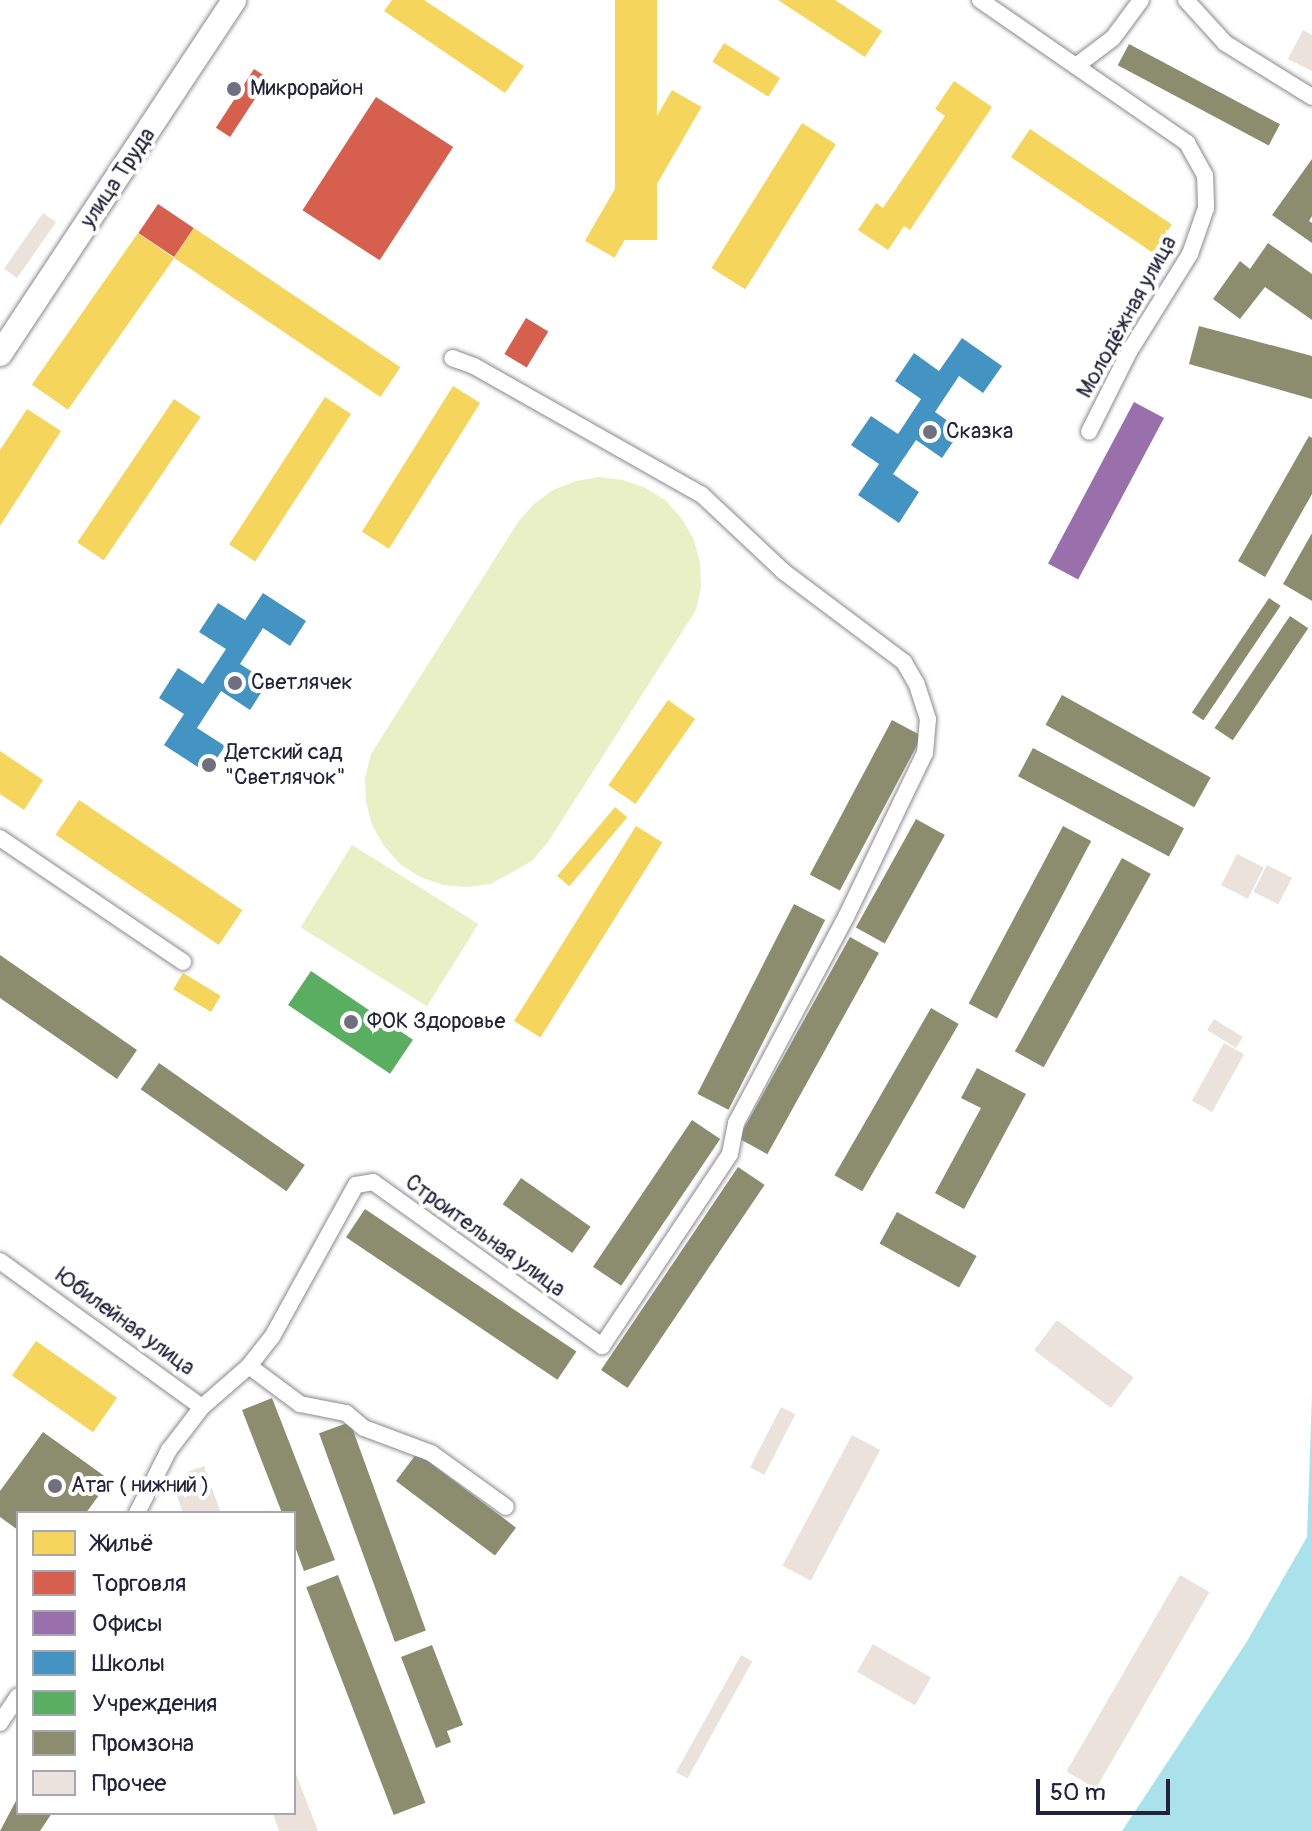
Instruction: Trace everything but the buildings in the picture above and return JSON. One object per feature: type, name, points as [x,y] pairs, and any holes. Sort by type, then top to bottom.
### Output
[{"type":"street","name":"улица Труда","points":[[0,354],[234,0]]},
{"type":"street","name":"Молодёжная улица","points":[[980,0],[1187,143],[1205,175],[1206,208],[1190,254],[1129,352],[1089,432]]},
{"type":"street","points":[[1076,66],[1113,38],[1141,0]]},
{"type":"street","points":[[1186,0],[1225,43],[1312,97]]},
{"type":"street","name":"Строительная улица","points":[[249,1366],[272,1337],[356,1185],[373,1182],[602,1346],[730,1154],[736,1123],[846,917],[925,753],[928,719],[916,683],[904,662],[783,571],[702,495],[474,366],[452,358]]},
{"type":"street","points":[[0,838],[183,962]]},
{"type":"street","name":"Юбилейная улица","points":[[0,1261],[202,1407],[249,1366]]},
{"type":"street","points":[[249,1366],[300,1404],[346,1413],[364,1428],[431,1453],[506,1507]]},
{"type":"street","points":[[138,1511],[169,1450],[202,1407]]},
{"type":"street","points":[[0,1723],[16,1699]]},
{"type":"green space","points":[[599,477],[623,480],[646,488],[666,501],[682,519],[694,540],[700,563],[701,587],[696,610],[548,842],[532,861],[491,884],[467,887],[443,885],[420,877],[400,864],[384,846],[372,825],[366,802],[365,778],[371,754],[518,522],[534,504],[553,490],[576,481]]},
{"type":"green space","points":[[352,845],[478,924],[427,1006],[301,927]]},
{"type":"water","points":[[1312,1394],[1312,1831],[1122,1831],[1246,1643],[1307,1537]]},
{"type":"place","name":"Микрорайон","points":[[234,89]]},
{"type":"place","name":"Сказка","points":[[930,432]]},
{"type":"place","name":"Светлячек","points":[[235,683]]},
{"type":"place","name":"Детский сад \"Светлячок\"","points":[[209,765]]},
{"type":"place","name":"ФОК Здоровье","points":[[351,1022]]},
{"type":"place","name":"Атаг ( нижний )","points":[[55,1486]]}]
